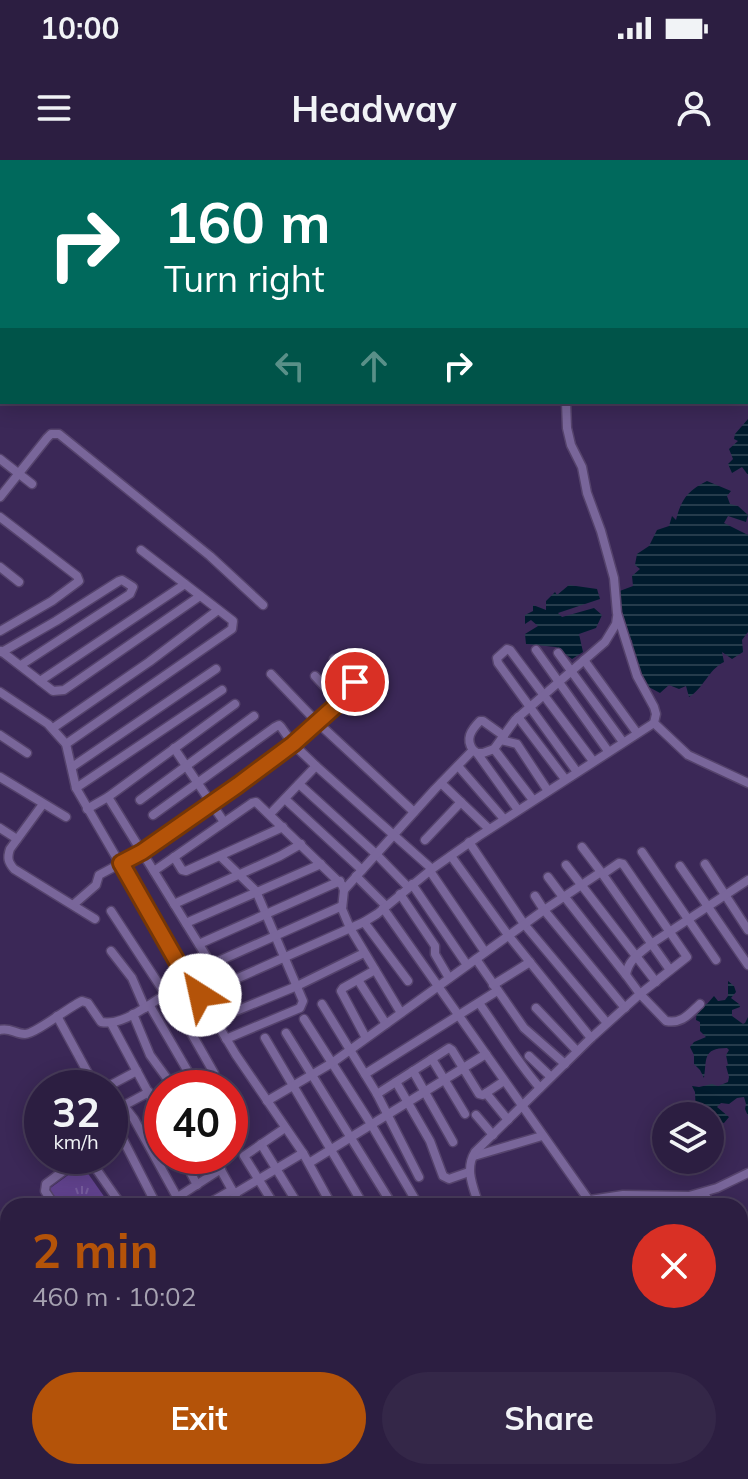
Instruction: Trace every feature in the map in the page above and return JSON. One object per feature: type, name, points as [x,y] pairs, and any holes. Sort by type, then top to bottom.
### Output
[{"type":"street","points":[[199,944],[342,885],[359,873],[458,766],[475,752],[494,749],[518,717],[605,642],[616,624],[614,578],[582,467],[571,445],[566,404]]},
{"type":"street","points":[[0,497],[51,434],[59,434],[210,556],[263,605]]},
{"type":"street","points":[[0,459],[32,484]]},
{"type":"street","points":[[0,517],[77,576],[79,581],[45,606],[0,631]]},
{"type":"street","points":[[66,744],[229,633],[234,626],[233,621],[141,550]]},
{"type":"street","points":[[0,567],[19,582]]},
{"type":"street","points":[[21,665],[130,594],[133,587],[119,581],[1,651],[53,691],[64,690],[200,596]]},
{"type":"street","points":[[40,681],[185,584]]},
{"type":"street","points":[[53,728],[218,610]]},
{"type":"street","points":[[200,995],[364,922],[469,842],[654,723],[654,707],[637,676],[617,613]]},
{"type":"street","points":[[577,772],[498,663],[497,658],[507,649],[593,761]]},
{"type":"street","points":[[536,650],[608,751]]},
{"type":"street","points":[[558,653],[623,742]]},
{"type":"street","points":[[73,905],[96,885],[99,875],[142,852],[211,804],[293,744],[350,693],[355,682],[334,659]]},
{"type":"street","points":[[584,660],[637,733]]},
{"type":"street","points":[[72,767],[216,669]]},
{"type":"street","points":[[271,674],[317,722],[414,812]]},
{"type":"street","points":[[315,676],[339,702]]},
{"type":"street","points":[[76,788],[222,690]]},
{"type":"street","points":[[0,692],[53,728],[66,744],[76,788],[87,809],[191,986],[200,995],[303,1153],[328,1198]]},
{"type":"street","points":[[87,809],[235,704]]},
{"type":"street","points":[[140,800],[254,716]]},
{"type":"street","points":[[518,717],[565,779]]},
{"type":"street","points":[[518,810],[469,742],[480,721],[502,738],[517,744],[548,791]]},
{"type":"street","points":[[654,723],[688,755],[748,783]]},
{"type":"street","points":[[153,815],[279,725],[316,766],[431,870],[485,952]]},
{"type":"street","points":[[0,735],[27,753]]},
{"type":"street","points":[[174,748],[224,822]]},
{"type":"street","points":[[494,749],[533,800]]},
{"type":"street","points":[[270,814],[316,766]]},
{"type":"street","points":[[458,766],[504,819]]},
{"type":"street","points":[[0,777],[66,817]]},
{"type":"street","points":[[441,783],[489,829]]},
{"type":"street","points":[[299,784],[410,886],[467,965]]},
{"type":"street","points":[[108,797],[224,985]]},
{"type":"street","points":[[285,799],[359,873],[542,1136],[592,1198]]},
{"type":"street","points":[[154,871],[256,802],[342,885],[342,906],[350,928],[401,1013]]},
{"type":"street","points":[[425,840],[461,802]]},
{"type":"street","points":[[43,804],[10,849],[9,864],[95,919]]},
{"type":"street","points":[[174,857],[184,871],[283,827]]},
{"type":"street","points":[[0,828],[17,839]]},
{"type":"street","points":[[469,842],[524,924],[607,1023]]},
{"type":"street","points":[[174,904],[301,844]]},
{"type":"street","points":[[582,847],[670,970]]},
{"type":"street","points":[[642,852],[716,960]]},
{"type":"street","points":[[220,856],[256,891],[303,1001],[300,1008],[226,1039]]},
{"type":"street","points":[[451,856],[508,935],[591,1038]]},
{"type":"street","points":[[267,1101],[332,1063],[581,884],[619,863],[623,864],[687,957],[607,1023],[471,1157],[469,1172],[477,1198]]},
{"type":"street","points":[[186,923],[321,864]]},
{"type":"street","points":[[705,864],[748,930]]},
{"type":"street","points":[[566,865],[656,982]]},
{"type":"street","points":[[680,866],[748,965]]},
{"type":"street","points":[[548,877],[640,994],[666,1021],[682,1020],[700,1004]]},
{"type":"street","points":[[626,975],[630,963],[651,944],[746,885]]},
{"type":"street","points":[[400,894],[435,946],[435,954],[449,978]]},
{"type":"street","points":[[535,896],[625,1008]]},
{"type":"street","points":[[212,964],[342,906]]},
{"type":"street","points":[[111,911],[168,995],[212,1070]]},
{"type":"street","points":[[364,922],[408,981]]},
{"type":"street","points":[[111,951],[132,978],[187,1070]]},
{"type":"street","points":[[214,1020],[297,986],[364,953]]},
{"type":"street","points":[[476,959],[524,1028],[565,1064]]},
{"type":"street","points":[[365,1074],[479,1003],[530,962]]},
{"type":"street","points":[[366,1038],[341,991],[375,970]]},
{"type":"street","points":[[358,980],[386,1024]]},
{"type":"street","points":[[0,1030],[8,1028],[26,1034],[77,1003],[86,1001],[101,1022],[111,1023],[148,1007],[182,986],[191,986]]},
{"type":"street","points":[[479,1003],[521,1066],[540,1088]]},
{"type":"street","points":[[322,1004],[389,1114],[419,1177]]},
{"type":"street","points":[[536,1008],[577,1051]]},
{"type":"street","points":[[133,1014],[150,1055],[161,1070]]},
{"type":"street","points":[[57,1016],[86,1070]]},
{"type":"street","points":[[304,1019],[414,1198]]},
{"type":"street","points":[[111,1023],[144,1083]]},
{"type":"street","points":[[286,1033],[388,1198]]},
{"type":"street","points":[[265,1038],[359,1198]]},
{"type":"street","points":[[377,1094],[450,1048],[479,1094],[504,1081]]},
{"type":"street","points":[[309,1163],[486,1054]]},
{"type":"street","points":[[529,1056],[551,1077]]},
{"type":"street","points":[[432,1059],[465,1114]]},
{"type":"street","points":[[128,1076],[137,1071]]},
{"type":"street","points":[[413,1071],[453,1142]]},
{"type":"street","points":[[396,1082],[430,1141],[443,1176],[449,1179],[469,1172]]},
{"type":"street","points":[[486,1093],[508,1120]]},
{"type":"street","points":[[128,1111],[177,1197],[214,1174]]},
{"type":"street","points":[[476,1115],[493,1135]]},
{"type":"street","points":[[270,1198],[244,1156],[285,1128]]},
{"type":"street","points":[[471,1157],[542,1136]]},
{"type":"street","points":[[261,1144],[294,1198]]},
{"type":"street","points":[[221,1198],[303,1153]]},
{"type":"street","points":[[128,1155],[152,1198]]},
{"type":"street","points":[[50,1198],[45,1191],[46,1184],[83,1158],[92,1163],[116,1198]]},
{"type":"street","points":[[612,1198],[631,1195],[689,1196],[704,1193],[748,1173]]},
{"type":"street","points":[[191,1174],[197,1185]]},
{"type":"street","points":[[224,1174],[236,1198]]},
{"type":"street","points":[[704,1193],[707,1198]]},
{"type":"green space","points":[[70,1174],[88,1174],[105,1198],[50,1198],[45,1192]]},
{"type":"water","points":[[748,419],[748,475],[742,467],[732,473],[728,464],[733,459],[729,449],[738,441],[734,439],[735,434]]},
{"type":"water","points":[[707,481],[731,491],[727,496],[730,504],[738,506],[748,515],[746,522],[728,516],[724,523],[748,535],[748,632],[742,640],[743,652],[732,659],[722,652],[724,662],[689,697],[686,686],[679,689],[669,685],[660,693],[645,685],[635,666],[632,640],[627,641],[625,637],[617,592],[633,586],[632,576],[640,569],[635,565],[637,554],[649,546],[657,530],[669,526],[672,516],[676,520],[686,497]]},
{"type":"water","points":[[569,585],[597,589],[600,599],[558,613],[562,617],[594,608],[602,615],[596,628],[579,634],[583,652],[572,659],[556,647],[526,644],[525,634],[538,626],[531,620],[525,624],[525,615],[533,611],[533,605],[546,610],[546,601]]},
{"type":"water","points":[[728,981],[736,992],[731,998],[740,1007],[732,1010],[732,1016],[743,1024],[748,1017],[748,1116],[744,1097],[729,1104],[695,1102],[692,1086],[718,1086],[728,1082],[727,1048],[713,1050],[707,1056],[704,1078],[694,1064],[690,1047],[706,1037],[700,1031],[700,1022],[696,1020],[697,1011],[714,996],[718,1001],[728,996]]},
{"type":"route","points":[[200,995],[191,986],[121,863],[142,852],[293,744],[350,693],[355,682]]}]
